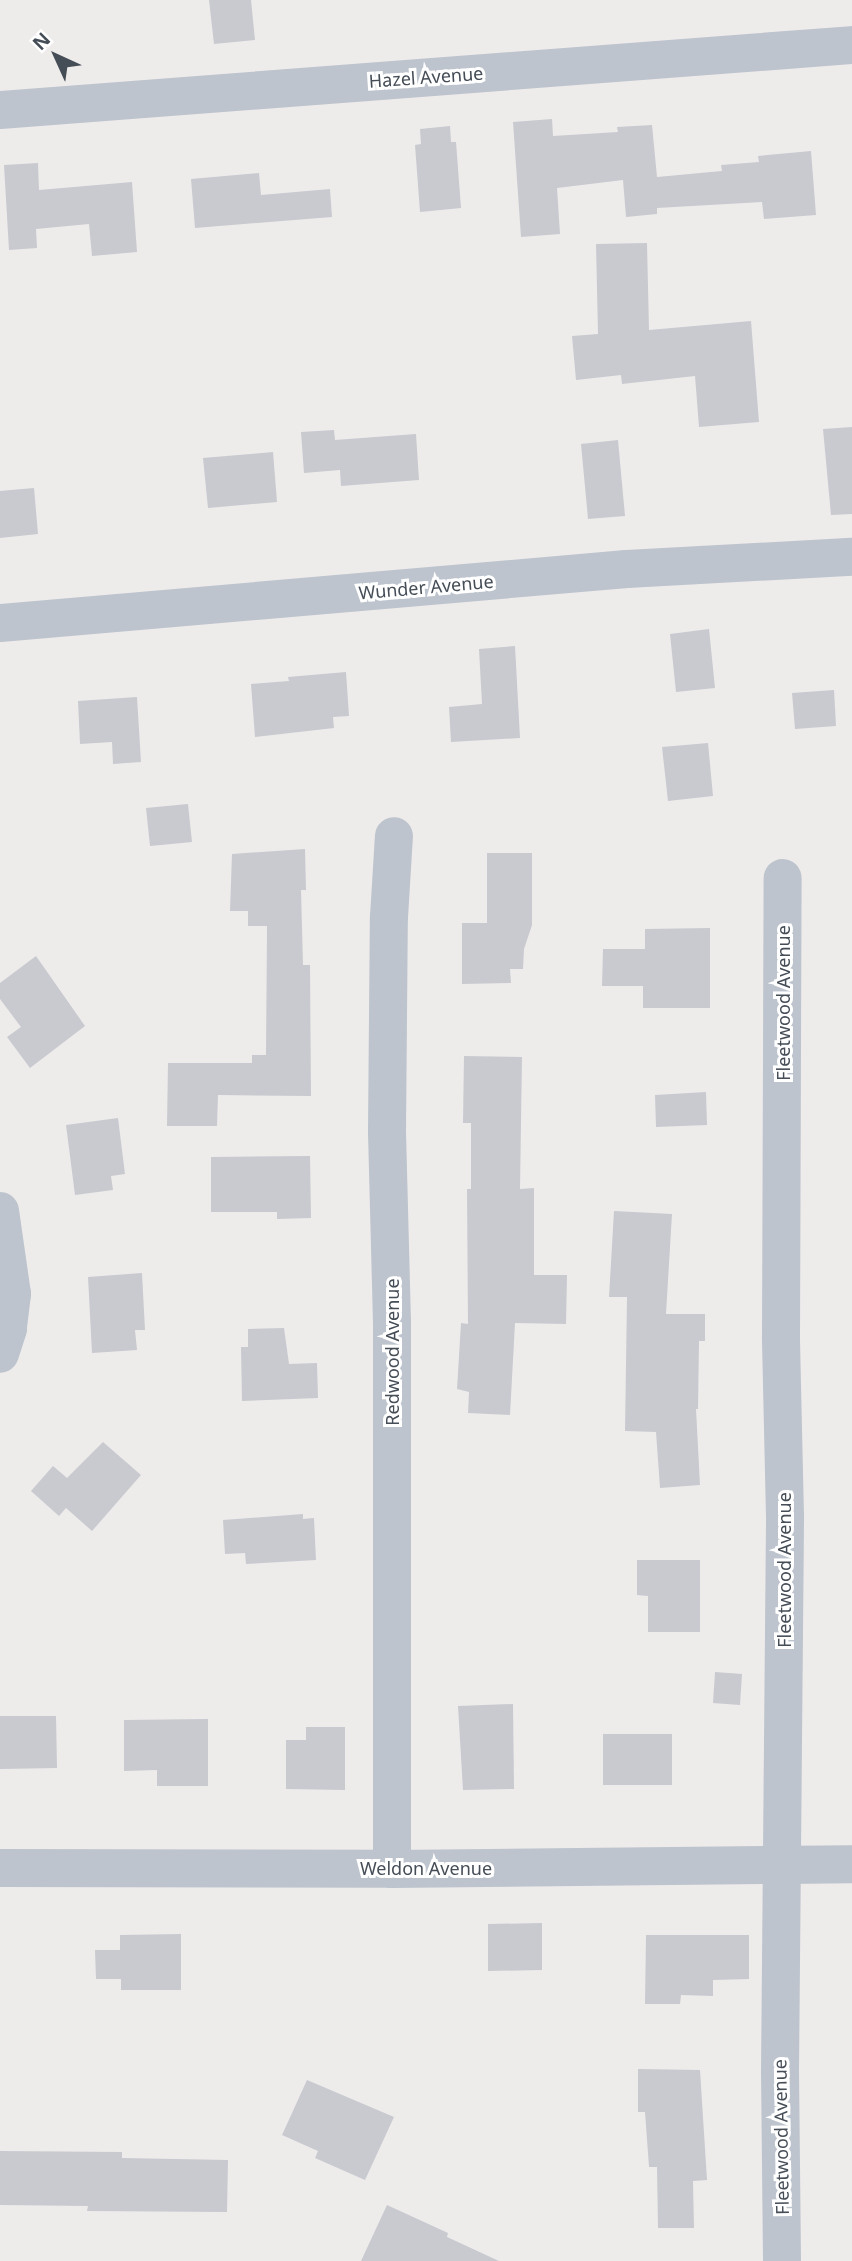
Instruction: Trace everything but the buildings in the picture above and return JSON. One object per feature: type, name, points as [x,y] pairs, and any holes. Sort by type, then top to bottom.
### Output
[{"type":"street","name":"Hazel Avenue","points":[[0,110],[852,45]]},
{"type":"street","name":"Wunder Avenue","points":[[0,623],[627,569],[852,557]]},
{"type":"street","name":"Redwood Avenue","points":[[392,1869],[393,1323],[387,1130],[389,917],[394,836]]},
{"type":"street","name":"Fleetwood Avenue","points":[[782,2261],[783,878]]},
{"type":"street","points":[[0,1211],[12,1294],[8,1329],[0,1354]]},
{"type":"street","name":"Weldon Avenue","points":[[0,1868],[392,1869],[852,1864]]}]
